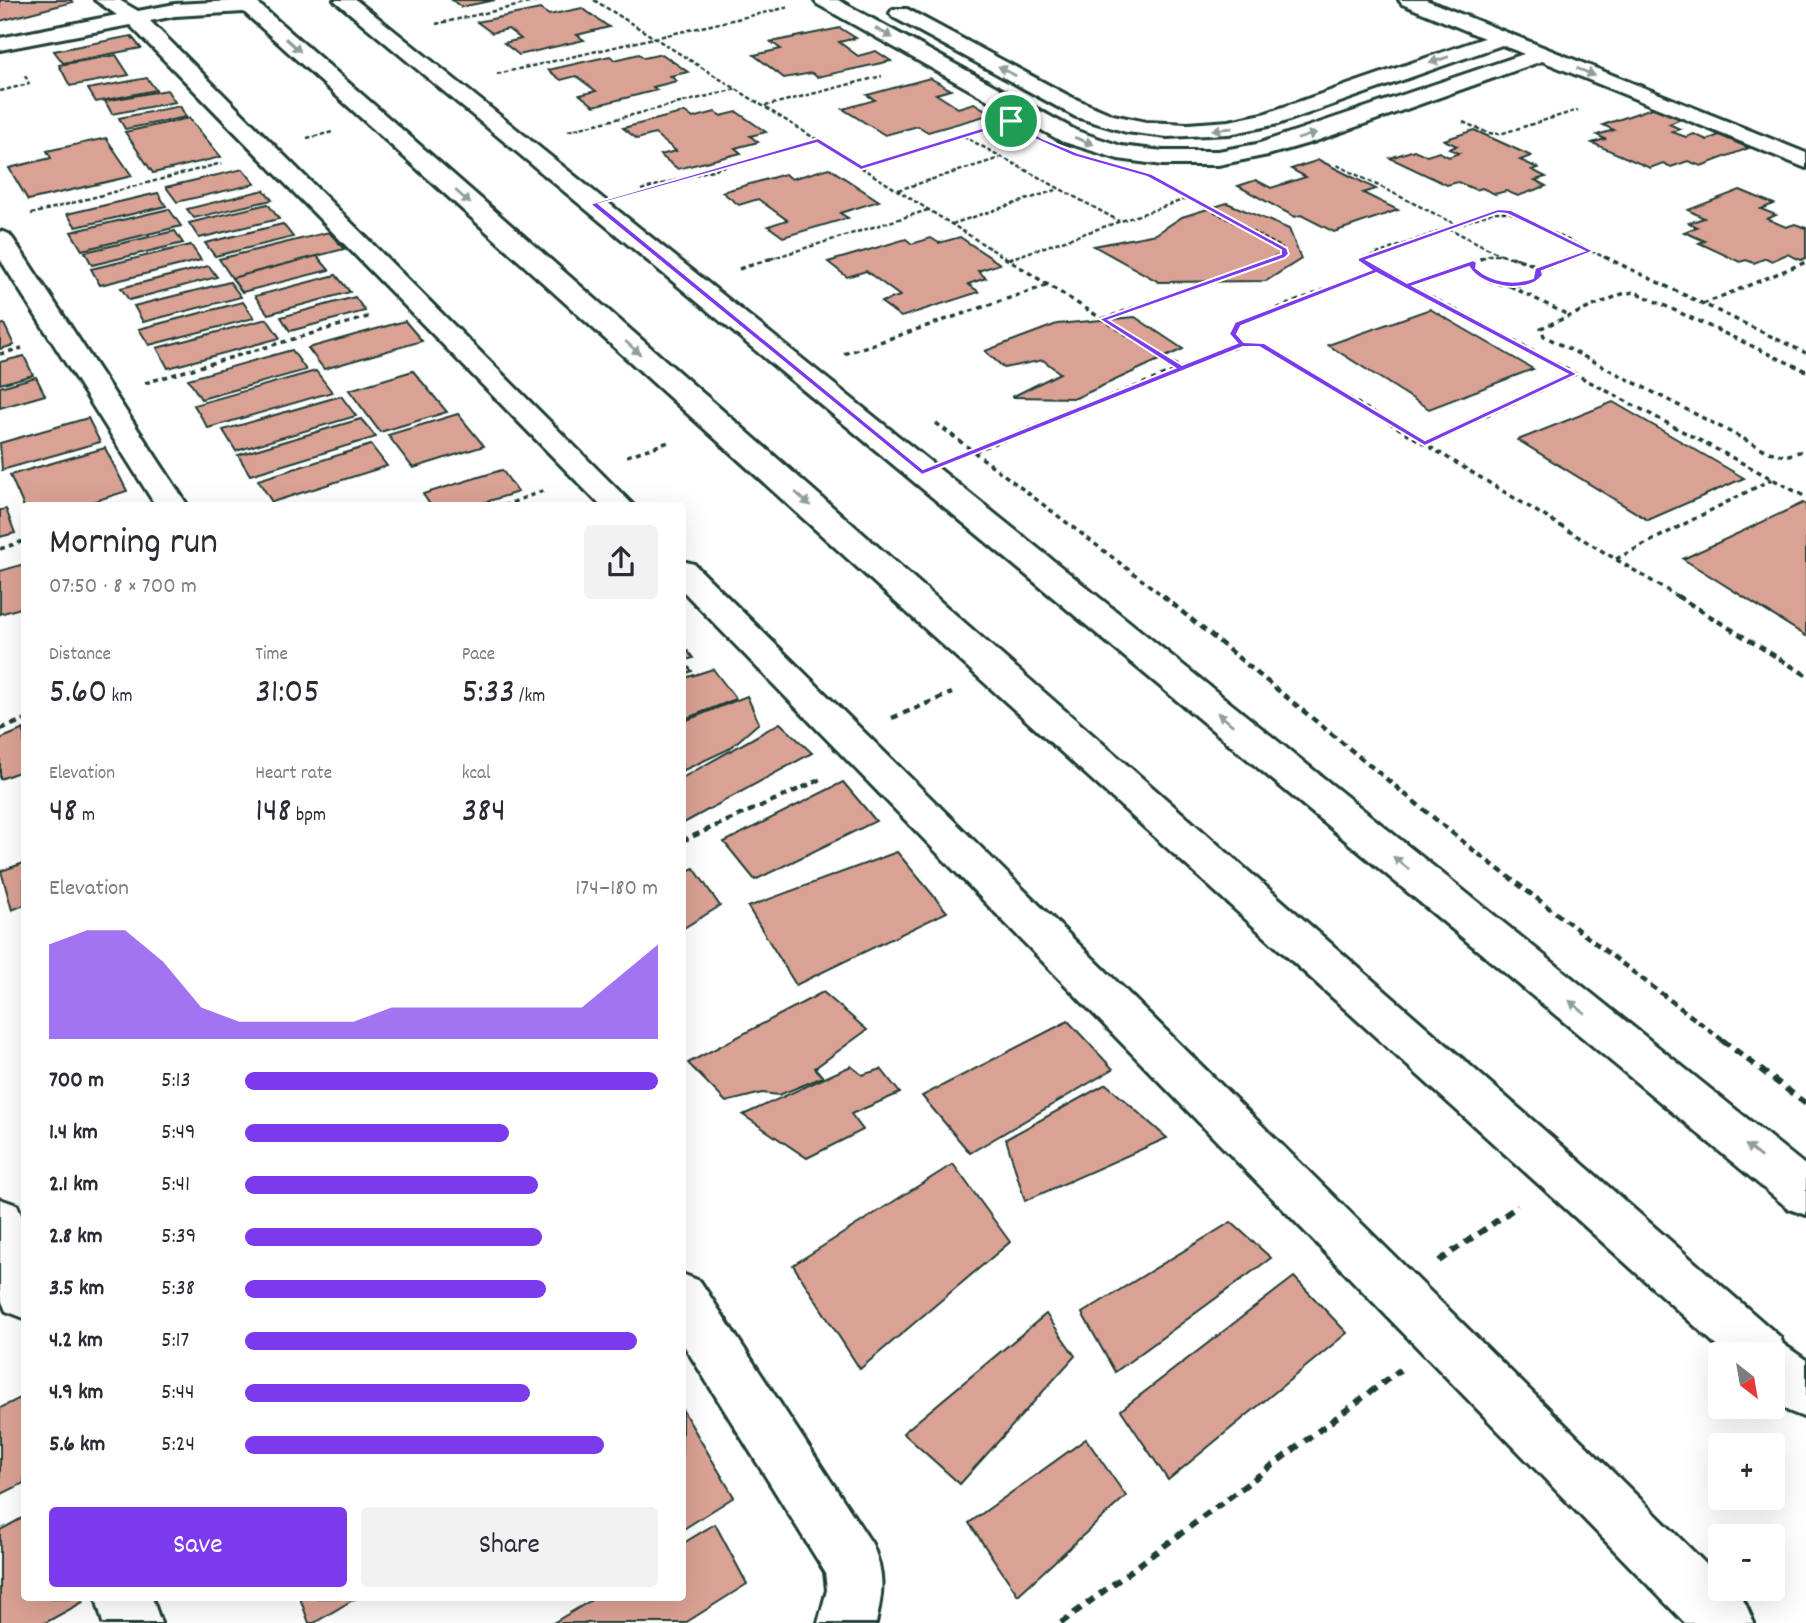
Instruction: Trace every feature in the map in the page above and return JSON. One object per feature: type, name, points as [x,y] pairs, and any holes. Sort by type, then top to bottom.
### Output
[{"type":"street","points":[[344,0],[1806,1194]]},
{"type":"street","points":[[830,3],[860,0]]},
{"type":"street","points":[[877,0],[1068,104],[1104,119],[1146,128],[1191,132],[1235,128],[1270,119],[1503,38]]},
{"type":"street","points":[[1409,0],[1806,161]]},
{"type":"street","points":[[0,29],[124,6],[175,10],[245,3],[1749,1342]]},
{"type":"street","points":[[830,3],[1069,136],[1118,152],[1163,158],[1218,158],[1260,150],[1308,136],[1543,54]]},
{"type":"street","points":[[0,44],[124,6]]},
{"type":"street","points":[[124,6],[269,148],[615,502]]},
{"type":"street","points":[[0,239],[169,502]]},
{"type":"street","points":[[686,575],[1726,1623]]},
{"type":"street","points":[[0,1220],[21,1286]]},
{"type":"street","points":[[686,1303],[852,1564],[855,1590],[847,1623]]},
{"type":"street","points":[[1785,1375],[1806,1393]]},
{"type":"street","points":[[125,1601],[132,1623]]},
{"type":"path","points":[[388,35],[543,0]]},
{"type":"path","points":[[594,0],[1181,368]]},
{"type":"path","points":[[449,86],[794,6]]},
{"type":"path","points":[[764,106],[935,62]]},
{"type":"path","points":[[520,143],[736,89]]},
{"type":"path","points":[[861,167],[1030,116]]},
{"type":"path","points":[[27,215],[269,148],[378,121]]},
{"type":"path","points":[[963,136],[1120,222]]},
{"type":"path","points":[[593,204],[818,140]]},
{"type":"path","points":[[898,190],[1001,157]]},
{"type":"path","points":[[1329,161],[1457,225]]},
{"type":"path","points":[[951,225],[1059,189]]},
{"type":"path","points":[[1103,319],[1285,254],[1284,249],[1180,192]]},
{"type":"path","points":[[691,283],[928,209]]},
{"type":"path","points":[[1806,353],[1509,212],[1493,212],[1363,257],[1362,262],[1376,270],[1806,497]]},
{"type":"path","points":[[1447,228],[1501,255],[1524,260],[1537,270],[1539,275],[1529,283],[1508,285]]},
{"type":"path","points":[[1537,270],[1591,251]]},
{"type":"path","points":[[1407,286],[1489,256],[1501,255]]},
{"type":"path","points":[[1473,262],[1472,268],[1485,279],[1508,285],[1569,316]]},
{"type":"path","points":[[1702,304],[1806,262]]},
{"type":"path","points":[[1242,344],[1233,334],[1238,324],[1376,270]]},
{"type":"path","points":[[797,370],[1048,285]]},
{"type":"path","points":[[1805,451],[1785,456],[1769,452],[1544,336],[1541,328],[1628,292],[1642,294],[1806,371]]},
{"type":"path","points":[[101,396],[419,302]]},
{"type":"path","points":[[922,472],[1242,344],[1270,348],[1806,675]]},
{"type":"path","points":[[1425,444],[1574,374]]},
{"type":"path","points":[[584,471],[719,425]]},
{"type":"path","points":[[1616,559],[1772,479]]},
{"type":"path","points":[[0,549],[21,542]]},
{"type":"path","points":[[686,839],[997,673]]},
{"type":"path","points":[[0,729],[21,721]]},
{"type":"path","points":[[1395,1291],[1562,1176]]},
{"type":"path","points":[[1061,1623],[1442,1338]]},
{"type":"building","points":[[0,0],[71,0],[73,2],[0,21]]},
{"type":"building","points":[[452,0],[495,0],[461,7]]},
{"type":"building","points":[[582,8],[609,27],[577,35],[584,40],[519,55],[504,43],[521,39],[508,29],[492,33],[477,22],[540,9],[549,15]]},
{"type":"building","points":[[840,28],[856,38],[839,42],[858,56],[876,51],[891,61],[817,77],[812,73],[784,78],[754,55],[781,49],[771,42]]},
{"type":"building","points":[[131,36],[141,48],[63,63],[54,51]]},
{"type":"building","points":[[639,54],[644,58],[662,54],[688,72],[670,76],[677,81],[653,87],[657,90],[594,106],[580,95],[596,91],[576,76],[561,80],[548,70],[610,56],[615,60]]},
{"type":"building","points":[[116,55],[129,75],[70,86],[59,65]]},
{"type":"building","points":[[147,78],[156,90],[96,102],[88,89]]},
{"type":"building","points":[[930,78],[951,90],[936,94],[958,108],[974,103],[992,114],[928,132],[918,126],[885,135],[843,109],[875,100],[867,95]]},
{"type":"building","points":[[167,90],[175,102],[112,114],[105,101]]},
{"type":"building","points":[[180,106],[186,117],[125,129],[119,118]]},
{"type":"building","points":[[1655,107],[1684,118],[1669,124],[1680,129],[1672,132],[1686,137],[1694,134],[1707,140],[1719,135],[1749,148],[1701,166],[1688,161],[1671,167],[1663,163],[1650,168],[1592,143],[1605,139],[1597,135],[1614,130],[1603,125]]},
{"type":"building","points":[[685,112],[693,118],[715,112],[721,116],[737,112],[766,132],[750,136],[758,142],[735,148],[741,153],[678,169],[660,155],[676,151],[655,134],[637,139],[623,128]]},
{"type":"building","points":[[189,118],[221,157],[153,173],[125,132]]},
{"type":"building","points":[[1474,130],[1531,156],[1520,160],[1538,168],[1532,170],[1546,177],[1535,180],[1546,186],[1518,196],[1506,191],[1495,194],[1458,182],[1447,185],[1390,158],[1414,150],[1427,156],[1439,152],[1449,157],[1459,153],[1449,149],[1457,146],[1444,140]]},
{"type":"building","points":[[106,138],[132,176],[28,200],[9,168],[51,158],[47,151]]},
{"type":"building","points":[[1319,160],[1376,189],[1363,193],[1398,210],[1334,232],[1301,215],[1295,217],[1238,186],[1256,180],[1271,188],[1306,177],[1291,169]]},
{"type":"building","points":[[829,168],[879,201],[840,213],[848,218],[783,237],[768,226],[787,220],[758,199],[739,205],[722,192],[785,174],[792,179]]},
{"type":"building","points":[[243,169],[255,184],[177,202],[166,187]]},
{"type":"building","points":[[264,190],[272,200],[194,218],[187,209]]},
{"type":"building","points":[[1740,190],[1774,204],[1761,209],[1776,215],[1767,219],[1786,227],[1795,224],[1806,228],[1806,258],[1801,260],[1787,254],[1772,261],[1766,258],[1754,263],[1746,260],[1740,262],[1699,243],[1705,241],[1684,232],[1697,227],[1689,223],[1704,218],[1688,210]]},
{"type":"building","points":[[158,193],[166,206],[76,227],[67,214]]},
{"type":"building","points":[[1227,203],[1289,229],[1301,259],[1266,281],[1159,282],[1094,246],[1156,234],[1182,217]]},
{"type":"building","points":[[268,204],[279,219],[199,238],[189,223]]},
{"type":"building","points":[[169,209],[181,226],[82,250],[71,232]]},
{"type":"building","points":[[283,224],[293,237],[215,256],[205,243]]},
{"type":"building","points":[[175,231],[183,243],[92,265],[85,252]]},
{"type":"building","points":[[329,232],[344,249],[232,278],[219,259]]},
{"type":"building","points":[[960,237],[1000,264],[978,271],[986,278],[968,284],[979,292],[901,317],[881,302],[900,296],[866,271],[847,277],[828,262],[906,239],[912,244],[931,238],[939,243]]},
{"type":"building","points":[[191,245],[201,260],[100,285],[91,269]]},
{"type":"building","points":[[317,256],[329,270],[242,292],[232,278]]},
{"type":"building","points":[[209,266],[217,277],[129,300],[121,288]]},
{"type":"building","points":[[336,275],[350,292],[268,314],[255,296]]},
{"type":"building","points":[[230,282],[241,297],[143,322],[134,306]]},
{"type":"building","points":[[355,297],[365,311],[290,331],[281,317]]},
{"type":"building","points":[[243,302],[254,318],[149,345],[139,329]]},
{"type":"building","points":[[1430,309],[1533,369],[1429,409],[1328,345]]},
{"type":"building","points":[[1135,317],[1183,349],[1076,398],[1012,397],[1060,373],[1043,360],[1004,368],[985,351],[1057,324]]},
{"type":"building","points":[[267,319],[280,338],[168,368],[157,348]]},
{"type":"building","points":[[405,321],[422,341],[324,369],[308,348]]},
{"type":"building","points":[[4,324],[14,345],[0,349],[0,325]]},
{"type":"building","points":[[292,350],[306,370],[201,399],[188,379]]},
{"type":"building","points":[[24,356],[33,375],[0,384],[0,362]]},
{"type":"building","points":[[316,371],[332,392],[208,428],[194,405]]},
{"type":"building","points":[[413,371],[447,412],[380,432],[349,390]]},
{"type":"building","points":[[36,377],[45,395],[0,408],[0,387]]},
{"type":"building","points":[[341,396],[356,416],[236,451],[223,430]]},
{"type":"building","points":[[1613,402],[1744,478],[1648,520],[1518,440]]},
{"type":"building","points":[[458,414],[484,446],[413,468],[388,435]]},
{"type":"building","points":[[88,418],[100,442],[2,470],[0,443]]},
{"type":"building","points":[[361,419],[376,437],[250,475],[238,455]]},
{"type":"building","points":[[371,445],[387,466],[272,502],[258,480]]},
{"type":"building","points":[[105,448],[127,491],[92,502],[22,502],[10,475]]},
{"type":"building","points":[[502,470],[518,492],[486,502],[428,502],[423,494]]},
{"type":"building","points":[[1803,503],[1806,505],[1806,636],[1683,559]]},
{"type":"building","points":[[6,509],[15,533],[0,537],[0,510]]},
{"type":"building","points":[[21,565],[21,608],[0,614],[0,571]]},
{"type":"building","points":[[686,649],[693,658],[686,660]]},
{"type":"building","points":[[713,669],[736,699],[686,718],[686,678]]},
{"type":"building","points":[[747,696],[759,723],[729,749],[686,769],[686,720]]},
{"type":"building","points":[[780,723],[812,753],[686,822],[686,776]]},
{"type":"building","points":[[21,730],[21,771],[0,779],[0,739]]},
{"type":"building","points":[[843,782],[876,821],[755,880],[724,842]]},
{"type":"building","points":[[897,852],[947,912],[796,985],[748,907]]},
{"type":"building","points":[[21,864],[21,906],[12,910],[1,871]]},
{"type":"building","points":[[694,868],[720,906],[686,927],[686,871]]},
{"type":"building","points":[[823,992],[867,1030],[815,1068],[823,1077],[779,1095],[762,1093],[726,1102],[688,1063]]},
{"type":"building","points":[[1068,1021],[1113,1069],[970,1153],[922,1096]]},
{"type":"building","points":[[851,1066],[862,1075],[881,1069],[900,1093],[851,1114],[863,1130],[807,1158],[743,1115]]},
{"type":"building","points":[[1106,1084],[1167,1138],[1025,1201],[1006,1139]]},
{"type":"building","points":[[953,1164],[1010,1242],[860,1369],[793,1265]]},
{"type":"building","points":[[1231,1222],[1271,1258],[1115,1372],[1082,1313]]},
{"type":"building","points":[[1294,1277],[1347,1333],[1168,1480],[1121,1410]]},
{"type":"building","points":[[1046,1314],[1075,1356],[960,1484],[903,1433]]},
{"type":"building","points":[[21,1398],[21,1484],[0,1495],[0,1408]]},
{"type":"building","points":[[686,1416],[734,1497],[686,1527]]},
{"type":"building","points":[[1086,1439],[1126,1496],[1018,1595],[969,1523]]},
{"type":"building","points":[[21,1519],[21,1601],[83,1602],[45,1623],[0,1623],[0,1530]]},
{"type":"building","points":[[715,1524],[747,1584],[685,1623],[553,1623],[590,1601],[686,1601],[686,1542]]},
{"type":"building","points":[[301,1601],[351,1601],[314,1623],[309,1623]]},
{"type":"route","points":[[1011,121],[861,167],[818,140],[593,204],[922,472],[1242,344],[1233,334],[1238,324],[1376,270],[1407,286],[1473,262],[1472,268],[1485,279],[1520,285],[1536,279],[1539,275],[1537,270],[1591,251],[1509,212],[1498,211],[1363,257],[1361,260],[1376,270],[1574,374],[1425,444],[1261,345],[1242,344],[1181,368],[1103,319],[1282,256],[1286,252],[1284,249],[1149,176],[1076,155],[1039,139],[1011,121]]}]
